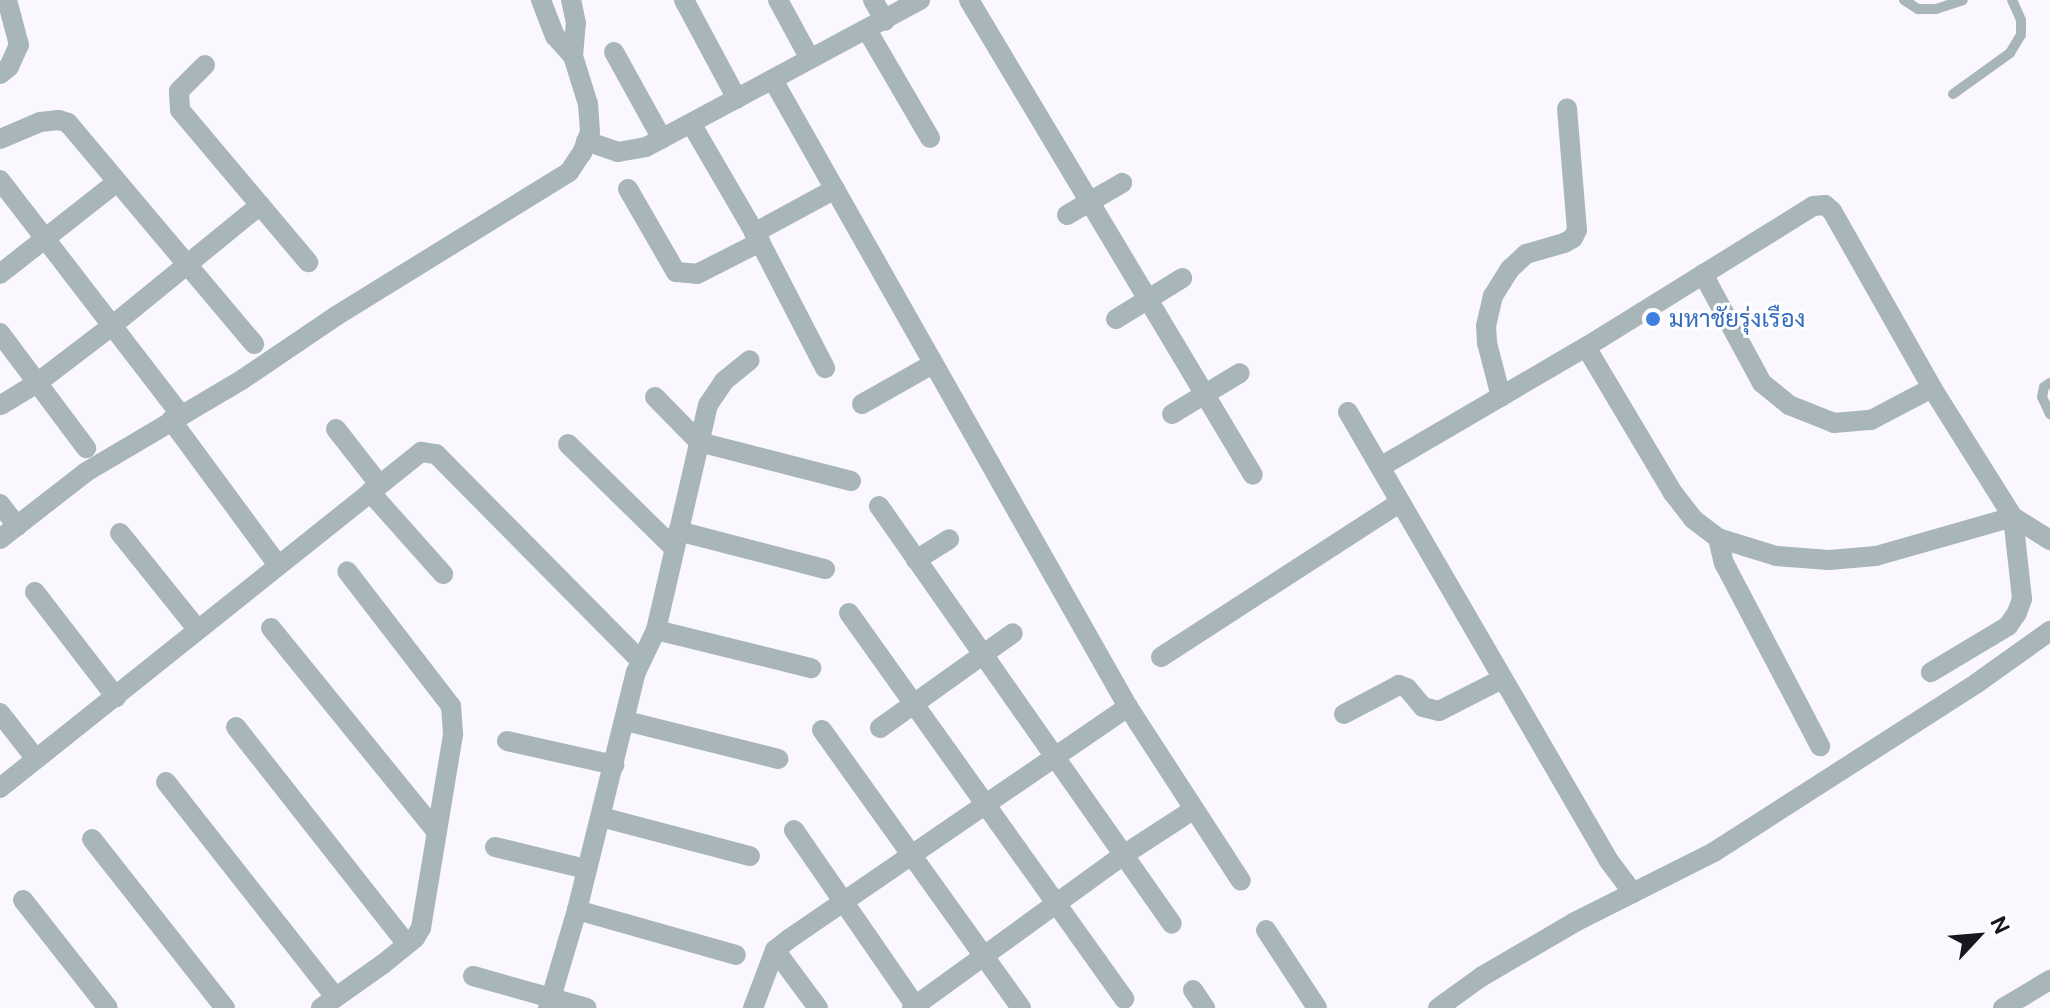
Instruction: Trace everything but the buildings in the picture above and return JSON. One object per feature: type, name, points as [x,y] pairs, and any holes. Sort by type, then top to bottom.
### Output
[{"type":"street","points":[[3,65],[19,45],[7,0]]},
{"type":"street","points":[[541,0],[555,36],[573,56]]},
{"type":"street","points":[[684,0],[737,99]]},
{"type":"street","points":[[778,0],[810,59]]},
{"type":"street","points":[[873,0],[876,26],[930,138]]},
{"type":"street","points":[[586,141],[618,152],[646,147],[920,0]]},
{"type":"street","points":[[969,0],[1253,475]]},
{"type":"street","points":[[0,539],[86,472],[569,172],[586,141],[588,104],[573,56],[574,6]]},
{"type":"street","points":[[614,52],[662,139]]},
{"type":"street","points":[[205,65],[179,91],[180,110],[308,262]]},
{"type":"street","points":[[773,80],[931,365],[1128,707],[1241,881]]},
{"type":"street","points":[[1501,397],[1487,343],[1486,326],[1493,296],[1510,269],[1526,254],[1564,243],[1573,238],[1577,230],[1567,108]]},
{"type":"street","points":[[0,139],[40,122],[59,120],[68,123],[254,344]]},
{"type":"street","points":[[692,125],[757,238],[825,368]]},
{"type":"street","points":[[0,180],[113,325],[278,565]]},
{"type":"street","points":[[0,274],[117,182]]},
{"type":"street","points":[[1067,215],[1122,183]]},
{"type":"street","points":[[628,189],[676,272],[697,274],[835,189]]},
{"type":"street","points":[[1,405],[37,383],[113,325],[184,263],[260,205]]},
{"type":"street","points":[[1382,466],[1586,347],[1813,206],[1825,205],[1832,211],[1932,388],[2013,517],[2022,599],[2017,613],[2008,626],[1931,672]]},
{"type":"street","points":[[1703,274],[1762,383],[1789,405],[1834,423],[1871,420],[1932,388]]},
{"type":"street","points":[[1116,319],[1182,278]]},
{"type":"street","points":[[0,333],[86,448]]},
{"type":"street","points":[[1586,347],[1673,493],[1693,519],[1718,538],[1776,556],[1829,560],[1876,556],[2013,517],[2050,540]]},
{"type":"street","points":[[550,1003],[577,910],[640,660],[656,630],[699,442],[714,392],[750,360]]},
{"type":"street","points":[[862,404],[931,365]]},
{"type":"street","points":[[1172,414],[1240,373]]},
{"type":"street","points":[[655,397],[699,442],[851,481]]},
{"type":"street","points":[[1348,412],[1609,861],[1633,893]]},
{"type":"street","points":[[336,429],[375,488],[443,574]]},
{"type":"street","points":[[568,444],[676,539],[825,569]]},
{"type":"street","points":[[0,788],[421,452],[436,454],[640,660]]},
{"type":"street","points":[[1161,657],[1399,503]]},
{"type":"street","points":[[0,504],[17,526]]},
{"type":"street","points":[[879,506],[1052,759],[1172,924]]},
{"type":"street","points":[[120,533],[198,630]]},
{"type":"street","points":[[1718,538],[1724,563],[1820,746]]},
{"type":"street","points":[[916,560],[949,539]]},
{"type":"street","points":[[166,782],[328,1003],[407,944],[421,928],[453,734],[451,706],[347,571]]},
{"type":"street","points":[[35,592],[116,697]]},
{"type":"street","points":[[849,613],[1124,999]]},
{"type":"street","points":[[271,628],[435,830]]},
{"type":"street","points":[[656,630],[811,668]]},
{"type":"street","points":[[1438,1008],[1481,977],[1714,852],[1977,683],[2050,631]]},
{"type":"street","points":[[880,728],[1013,633]]},
{"type":"street","points":[[1344,714],[1399,685],[1407,688],[1423,707],[1439,711],[1502,679]]},
{"type":"street","points":[[753,1008],[775,950],[1128,707]]},
{"type":"street","points":[[0,713],[36,759]]},
{"type":"street","points":[[626,721],[778,759]]},
{"type":"street","points":[[236,727],[407,944]]},
{"type":"street","points":[[822,730],[1021,1008]]},
{"type":"street","points":[[507,741],[614,765]]},
{"type":"street","points":[[794,830],[915,1007],[1122,856],[1194,809]]},
{"type":"street","points":[[601,817],[750,856]]},
{"type":"street","points":[[92,839],[225,1008]]},
{"type":"street","points":[[495,847],[586,869]]},
{"type":"street","points":[[23,900],[108,1008]]},
{"type":"street","points":[[577,910],[736,955]]},
{"type":"street","points":[[1266,930],[1317,1008]]},
{"type":"street","points":[[775,950],[818,1008]]},
{"type":"street","points":[[473,976],[550,1003],[587,1008]]},
{"type":"street","points":[[2003,1008],[2050,980]]},
{"type":"street","points":[[1193,990],[1205,1008]]},
{"type":"lane","points":[[1904,0],[1918,9],[1936,9],[1963,0]]},
{"type":"lane","points":[[1953,94],[2010,53],[2021,35],[2021,20],[2012,0]]},
{"type":"lane","points":[[2050,383],[2044,387],[2042,397],[2050,414]]},
{"type":"place","name":"มหาชัยรุ่งเรือง","points":[[1653,319]]}]
